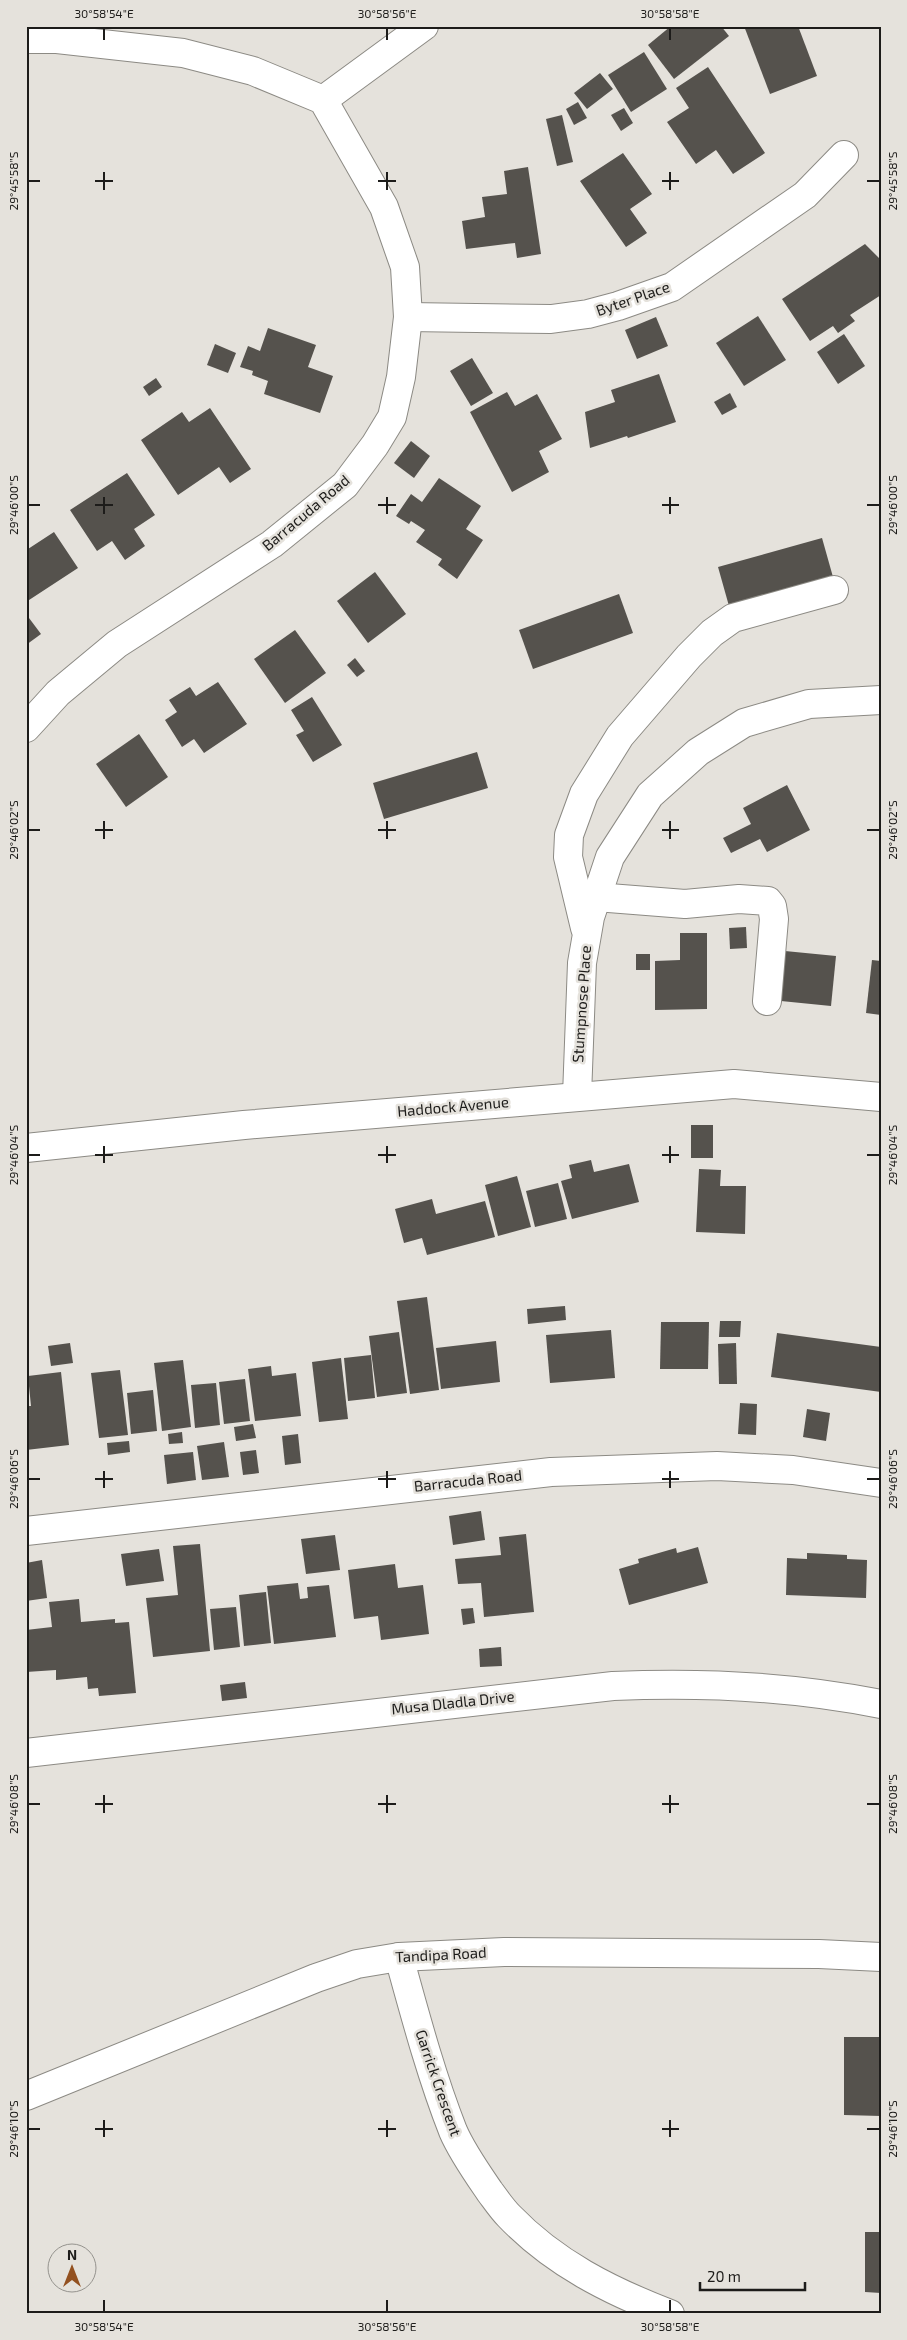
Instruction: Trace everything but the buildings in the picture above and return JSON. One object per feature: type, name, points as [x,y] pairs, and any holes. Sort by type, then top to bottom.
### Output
[{"type":"street","points":[[26,39],[57,39],[183,53],[252,71],[323,100],[424,26]]},
{"type":"street","name":"Barracuda Road","points":[[26,728],[58,693],[117,644],[272,544],[345,485],[375,446],[392,418],[401,376],[408,317],[405,267],[384,206],[323,100]]},
{"type":"street","name":"Byter Place","points":[[408,317],[551,319],[588,314],[618,306],[672,287],[805,195],[844,155]]},
{"type":"street","points":[[587,934],[568,857],[569,835],[584,794],[620,736],[689,656],[712,633],[733,618],[834,590]]},
{"type":"street","name":"Stumpnose Place","points":[[577,1096],[582,963],[596,897],[610,857],[650,796],[698,752],[744,723],[809,704],[881,700]]},
{"type":"street","points":[[596,897],[685,904],[739,899],[768,901],[772,906],[774,919],[767,1001]]},
{"type":"street","name":"Haddock Avenue","points":[[26,1148],[244,1125],[734,1084],[844,1092],[881,1097]]},
{"type":"street","name":"Barracuda Road","points":[[26,1531],[551,1472],[717,1466],[793,1470],[881,1483]]},
{"type":"street","name":"Musa Dladla Drive","points":[[26,1753],[613,1686],[668,1684],[742,1685],[798,1690],[881,1704]]},
{"type":"street","name":"Tandipa Road","points":[[26,2096],[316,1978],[356,1964],[399,1956],[514,1952],[819,1954],[881,1957]]},
{"type":"street","name":"Garrick Crescent","points":[[399,1956],[414,2011],[453,2132],[475,2170],[507,2215],[536,2242],[577,2272],[624,2297],[670,2314]]}]
